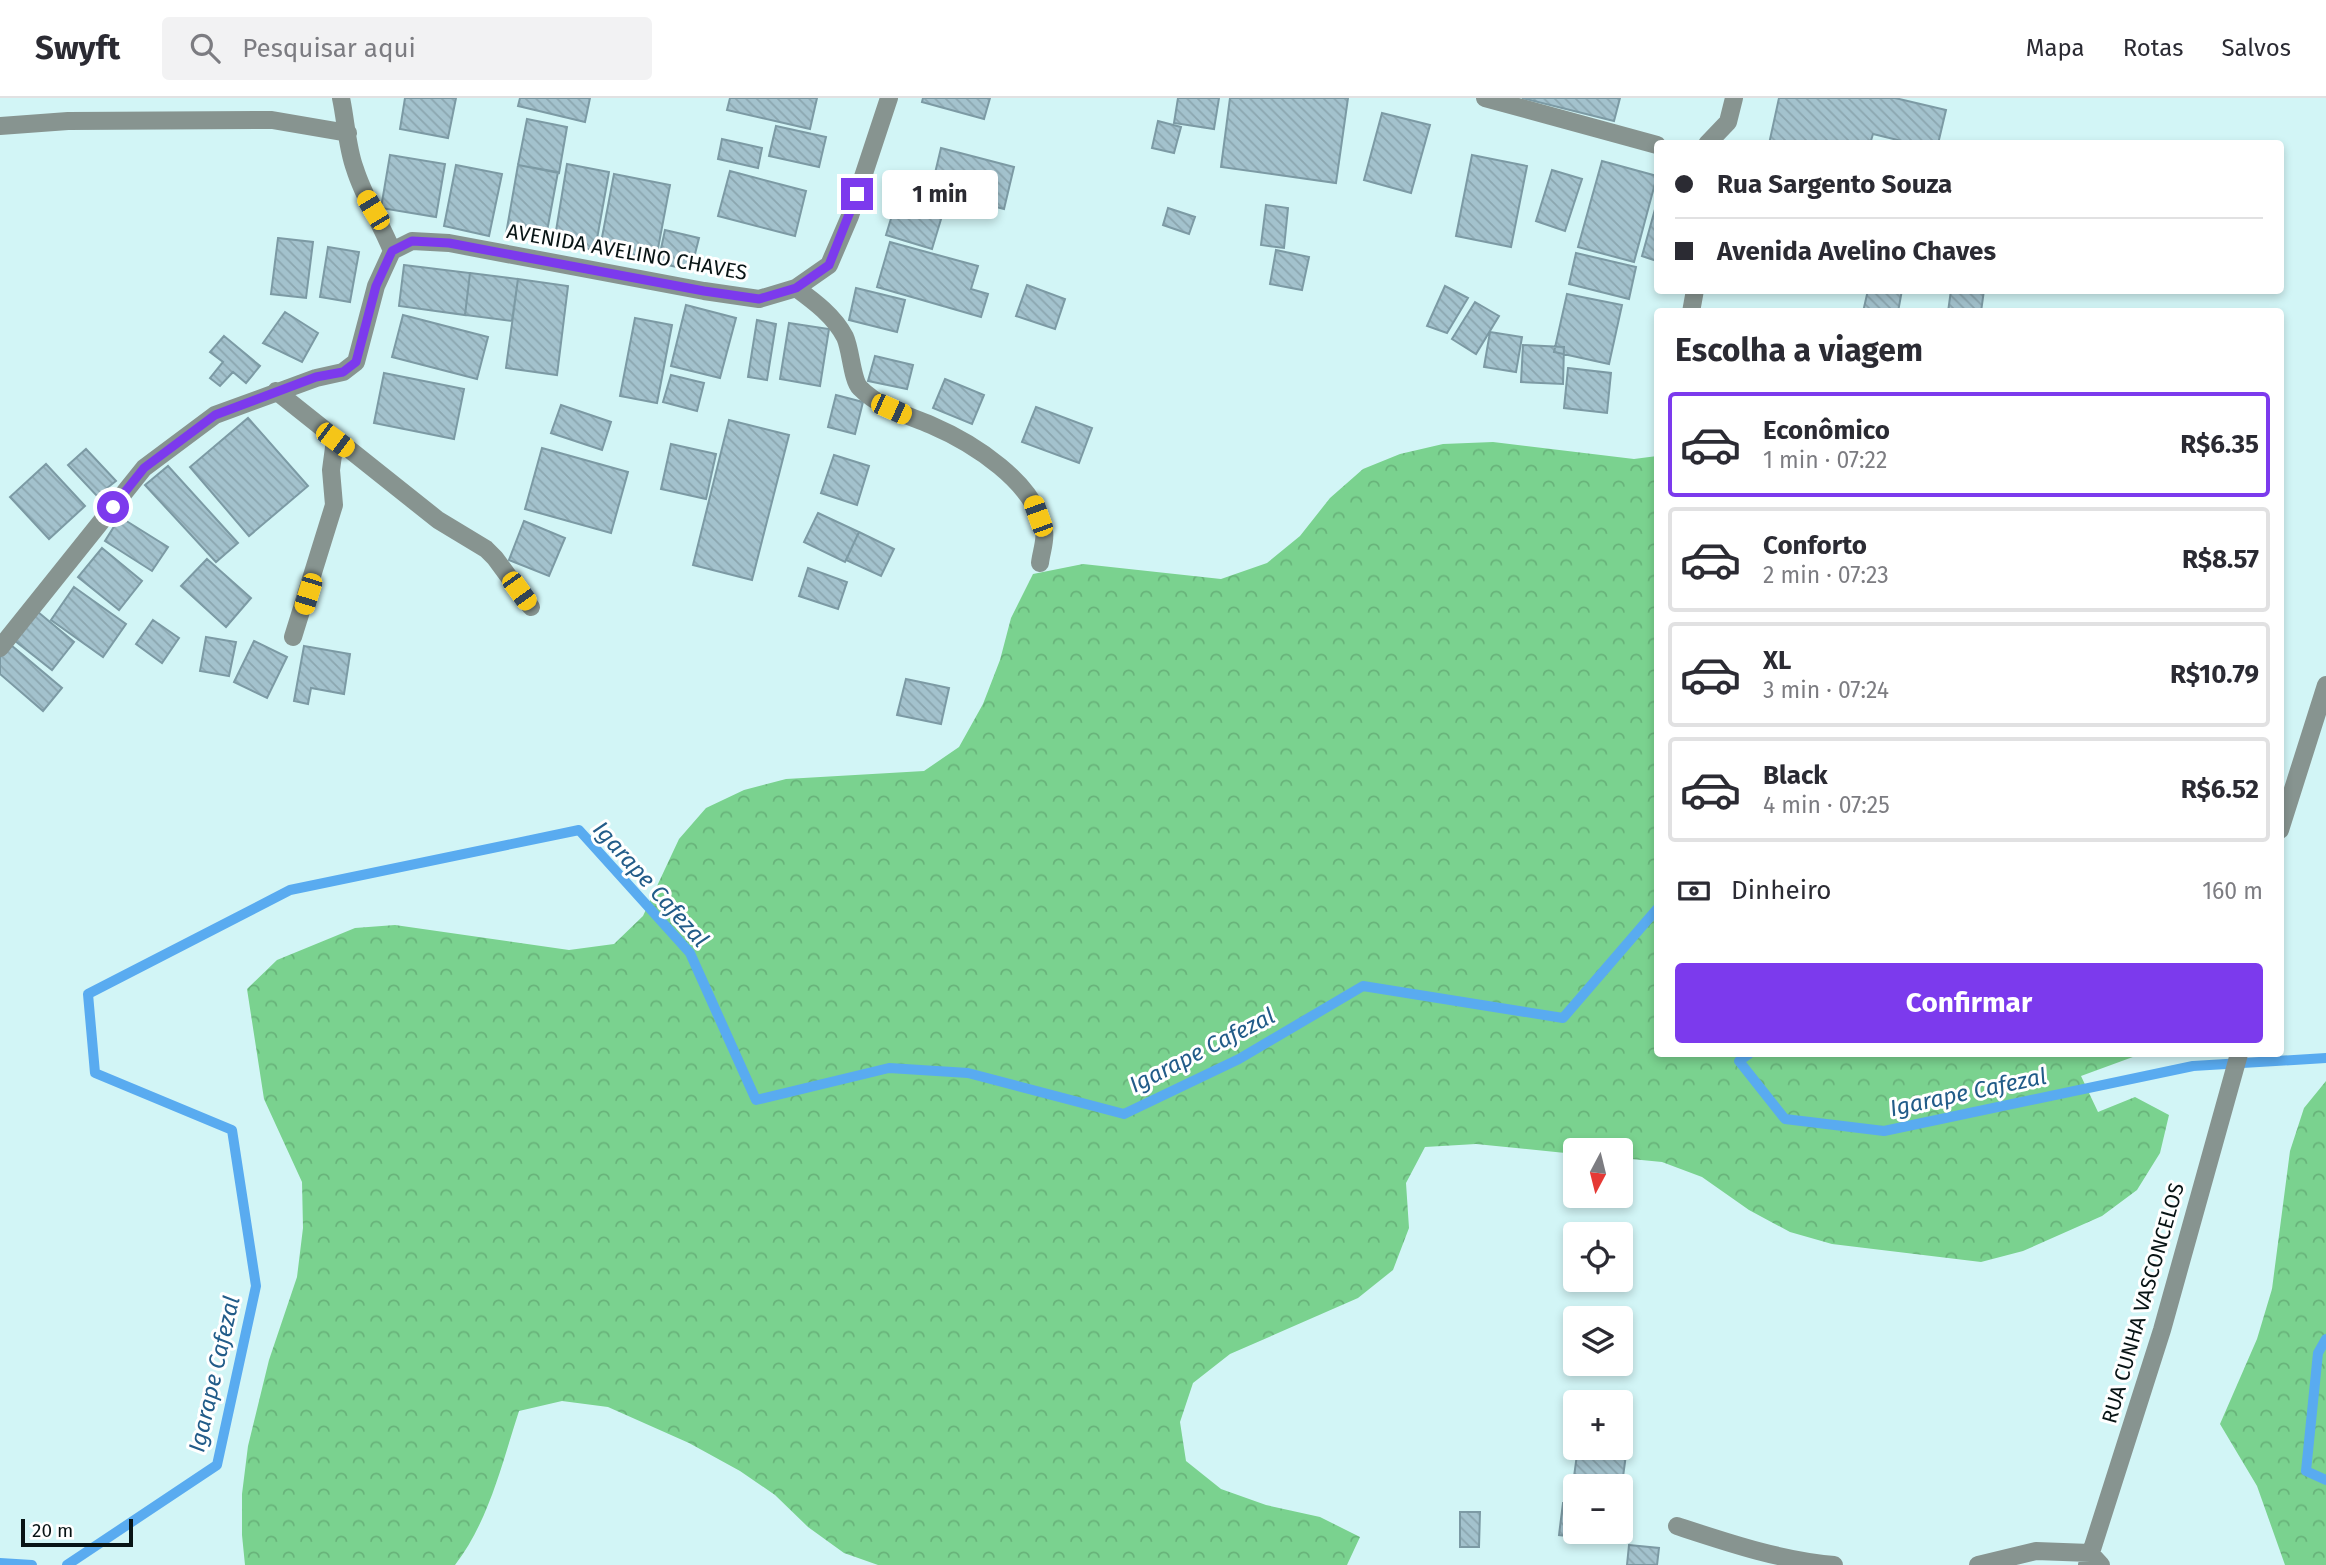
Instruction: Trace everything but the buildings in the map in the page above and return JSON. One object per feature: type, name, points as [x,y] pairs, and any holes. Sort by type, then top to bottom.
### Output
[{"type":"street","points":[[0,648],[144,468],[215,415],[316,377],[343,372],[356,362],[376,286],[392,251],[354,167],[341,98]]},
{"type":"street","name":"AVENIDA AVELINO CHAVES","points":[[392,251],[412,241],[449,243],[759,299],[796,288],[829,265],[850,216],[889,98]]},
{"type":"street","points":[[1485,98],[1654,144]]},
{"type":"street","points":[[1725,140],[1734,98]]},
{"type":"street","points":[[0,126],[68,121],[272,120],[348,133]]},
{"type":"street","points":[[1711,140],[1728,122]]},
{"type":"street","points":[[796,288],[826,311],[845,337],[856,384],[875,402],[932,425],[987,455],[1032,499],[1045,533],[1040,563]]},
{"type":"street","points":[[276,391],[438,520],[486,549],[531,607]]},
{"type":"street","points":[[293,637],[334,505],[331,470],[335,440]]},
{"type":"street","points":[[2284,818],[2326,685]]},
{"type":"street","name":"RUA CUNHA VASCONCELOS","points":[[2092,1561],[2162,1330],[2238,1057]]},
{"type":"street","points":[[1677,1527],[1741,1548],[1799,1562],[1834,1565]]},
{"type":"street","points":[[1978,1565],[2036,1550],[2092,1561]]},
{"type":"green space","points":[[1493,442],[1634,459],[1654,456],[1654,1057],[2133,1057],[2081,1076],[2098,1112],[2135,1097],[2169,1115],[2160,1153],[2137,1190],[2102,1216],[2023,1251],[1981,1262],[1832,1244],[1790,1232],[1749,1210],[1702,1177],[1662,1162],[1633,1159],[1633,1138],[1563,1138],[1563,1153],[1476,1144],[1425,1147],[1406,1183],[1409,1228],[1393,1270],[1358,1298],[1230,1354],[1193,1383],[1180,1422],[1186,1461],[1221,1489],[1266,1505],[1320,1517],[1360,1537],[1347,1565],[878,1565],[844,1553],[808,1527],[775,1495],[740,1471],[689,1443],[608,1407],[562,1401],[519,1411],[486,1511],[455,1565],[245,1565],[242,1494],[248,1446],[269,1360],[297,1277],[303,1228],[302,1182],[264,1099],[247,989],[277,960],[355,928],[395,925],[569,950],[614,944],[643,916],[679,839],[706,808],[744,790],[786,779],[924,771],[959,747],[983,704],[1000,660],[1011,618],[1033,574],[1083,564],[1221,579],[1267,563],[1300,536],[1330,498],[1363,469],[1400,454],[1443,444]]},
{"type":"green space","points":[[2326,1081],[2326,1565],[2285,1565],[2257,1486],[2220,1424],[2257,1339],[2272,1289],[2290,1151],[2304,1108]]},
{"type":"waterway","name":"Igarape Cafezal","points":[[67,1565],[217,1465],[256,1286],[232,1130],[95,1073],[88,994],[290,890],[579,830],[690,953],[756,1100],[889,1068],[968,1073],[1124,1114],[1239,1059],[1363,986],[1563,1018],[1654,912]]},
{"type":"waterway","name":"Igarape Cafezal","points":[[1745,1057],[1739,1061],[1785,1119],[1884,1131],[2193,1066],[2326,1058]]},
{"type":"waterway","name":"Igarape Cafezal","points":[[2326,1339],[2318,1353],[2306,1471],[2326,1480]]},
{"type":"waterway","name":"Igarape Cafezal","points":[[0,1563],[32,1565]]},
{"type":"route","points":[[113,507],[144,468],[215,415],[316,377],[343,372],[356,362],[376,286],[392,251],[412,241],[449,243],[759,299],[796,288],[829,265],[857,194]]}]
